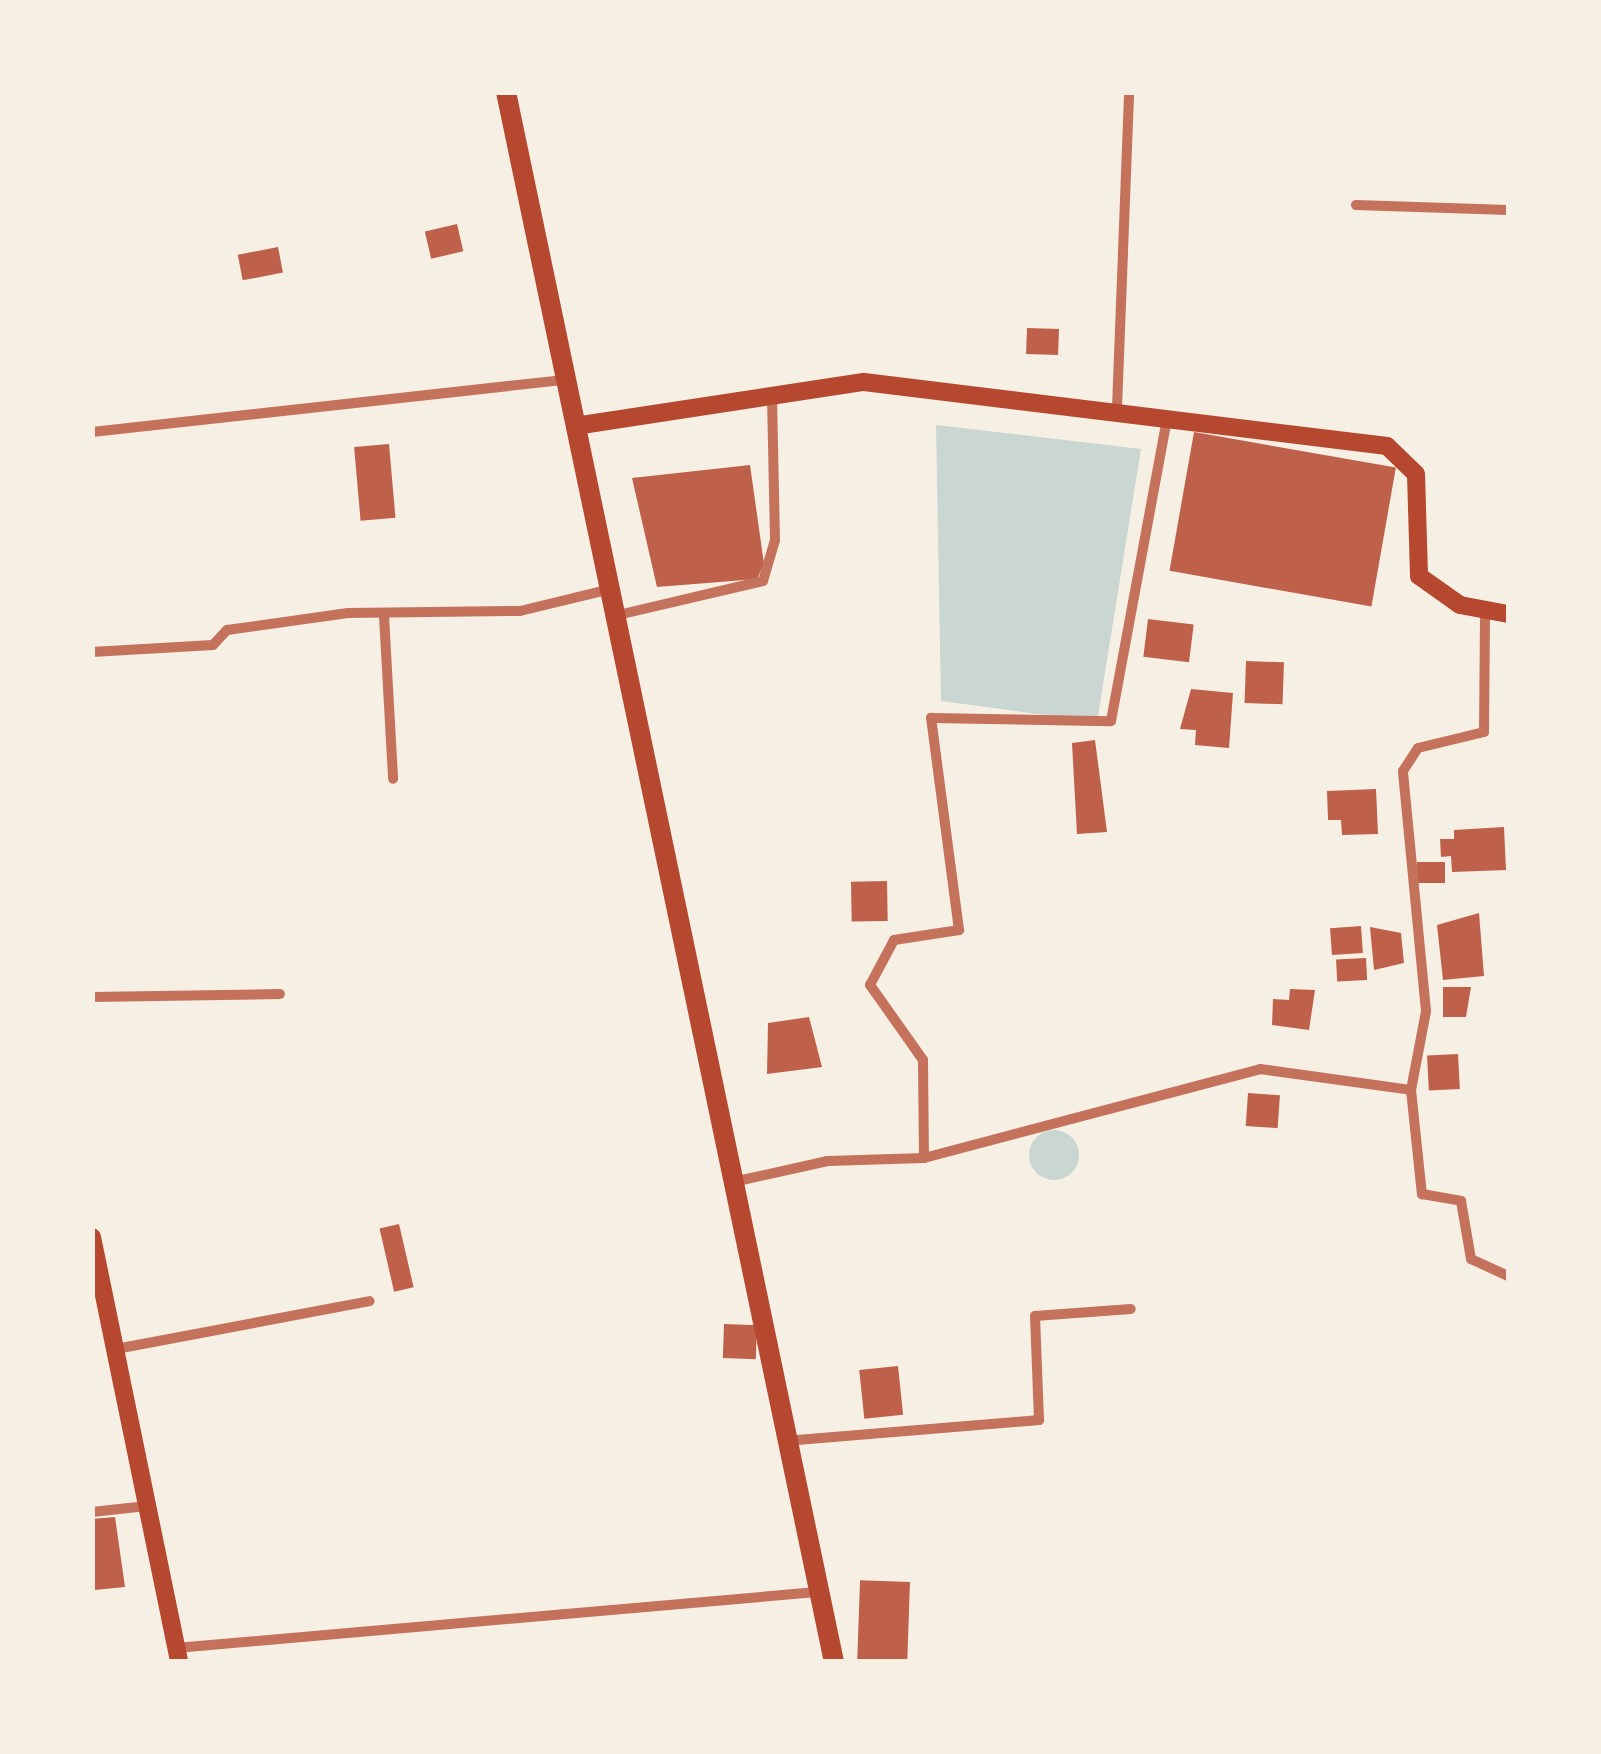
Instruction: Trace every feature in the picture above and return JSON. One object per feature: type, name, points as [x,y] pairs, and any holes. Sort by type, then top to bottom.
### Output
[{"type":"main road","points":[[506,92],[562,380],[618,615],[784,1441],[834,1662]]},
{"type":"main road","points":[[574,426],[864,382],[1117,408],[1401,453],[1416,474],[1419,576],[1460,605],[1508,614]]},
{"type":"main road","points":[[92,1237],[178,1655]]},
{"type":"street","points":[[1117,408],[1129,92]]},
{"type":"street","points":[[1356,205],[1508,210]]},
{"type":"street","points":[[92,432],[562,380]]},
{"type":"street","points":[[618,615],[763,582],[775,540],[772,398]]},
{"type":"street","points":[[924,1158],[922,1060],[870,985],[894,940],[959,930],[931,718],[1111,721],[1167,418]]},
{"type":"street","points":[[92,652],[213,645],[228,630],[384,616],[520,610],[612,589]]},
{"type":"street","points":[[1485,610],[1484,732],[1418,748],[1403,771],[1426,1011],[1411,1090],[1422,1194],[1461,1201],[1471,1259],[1508,1276]]},
{"type":"street","points":[[384,616],[393,779]]},
{"type":"street","points":[[92,997],[280,994]]},
{"type":"street","points":[[733,1182],[828,1161],[924,1158],[1260,1069],[1411,1090]]},
{"type":"street","points":[[116,1350],[369,1301]]},
{"type":"street","points":[[784,1441],[1039,1420],[1036,1316],[1131,1309]]},
{"type":"street","points":[[92,1512],[147,1506]]},
{"type":"street","points":[[178,1655],[816,1592]]},
{"type":"shaded area","points":[[936,425],[1141,449],[1097,722],[941,701]]},
{"type":"shaded area","points":[[1054,1130],[1071,1138],[1079,1155],[1071,1172],[1054,1180],[1037,1172],[1029,1155],[1037,1138]]},
{"type":"building","points":[[457,224],[463,251],[431,259],[425,231]]},
{"type":"building","points":[[278,247],[283,273],[243,280],[238,255]]},
{"type":"building","points":[[1027,328],[1059,329],[1058,355],[1026,354]]},
{"type":"building","points":[[1194,432],[1396,468],[1371,606],[1170,571]]},
{"type":"building","points":[[389,444],[395,518],[361,521],[354,447]]},
{"type":"building","points":[[750,465],[764,564],[757,579],[657,587],[632,478]]},
{"type":"building","points":[[1148,619],[1194,625],[1189,662],[1143,657]]},
{"type":"building","points":[[1246,661],[1284,662],[1283,704],[1245,703]]},
{"type":"building","points":[[1191,689],[1233,693],[1229,748],[1195,745],[1196,730],[1180,729]]},
{"type":"building","points":[[1095,740],[1107,832],[1077,834],[1072,743]]},
{"type":"building","points":[[1376,789],[1378,834],[1342,835],[1341,820],[1328,820],[1327,791]]},
{"type":"building","points":[[1504,827],[1506,870],[1452,872],[1451,856],[1441,857],[1440,839],[1454,839],[1454,830]]},
{"type":"building","points":[[1417,862],[1445,862],[1445,883],[1417,883]]},
{"type":"building","points":[[887,881],[888,921],[852,922],[851,882]]},
{"type":"building","points":[[1479,913],[1484,976],[1443,980],[1437,925]]},
{"type":"building","points":[[1361,926],[1363,953],[1332,955],[1330,928]]},
{"type":"building","points":[[1370,927],[1401,933],[1404,963],[1374,970]]},
{"type":"building","points":[[1366,958],[1367,980],[1337,982],[1336,960]]},
{"type":"building","points":[[1443,987],[1471,987],[1466,1017],[1443,1017]]},
{"type":"building","points":[[1290,989],[1315,990],[1309,1030],[1272,1025],[1273,999],[1289,1000]]},
{"type":"building","points":[[809,1017],[822,1067],[767,1074],[768,1023]]},
{"type":"building","points":[[1458,1054],[1460,1089],[1429,1091],[1427,1056]]},
{"type":"building","points":[[1248,1093],[1280,1095],[1278,1128],[1246,1126]]},
{"type":"building","points":[[399,1224],[414,1287],[394,1292],[380,1228]]},
{"type":"building","points":[[724,1324],[757,1325],[756,1359],[723,1358]]},
{"type":"building","points":[[898,1366],[903,1415],[864,1419],[859,1370]]},
{"type":"building","points":[[115,1517],[125,1587],[94,1590],[92,1519]]},
{"type":"building","points":[[860,1580],[910,1582],[907,1662],[857,1660]]}]
